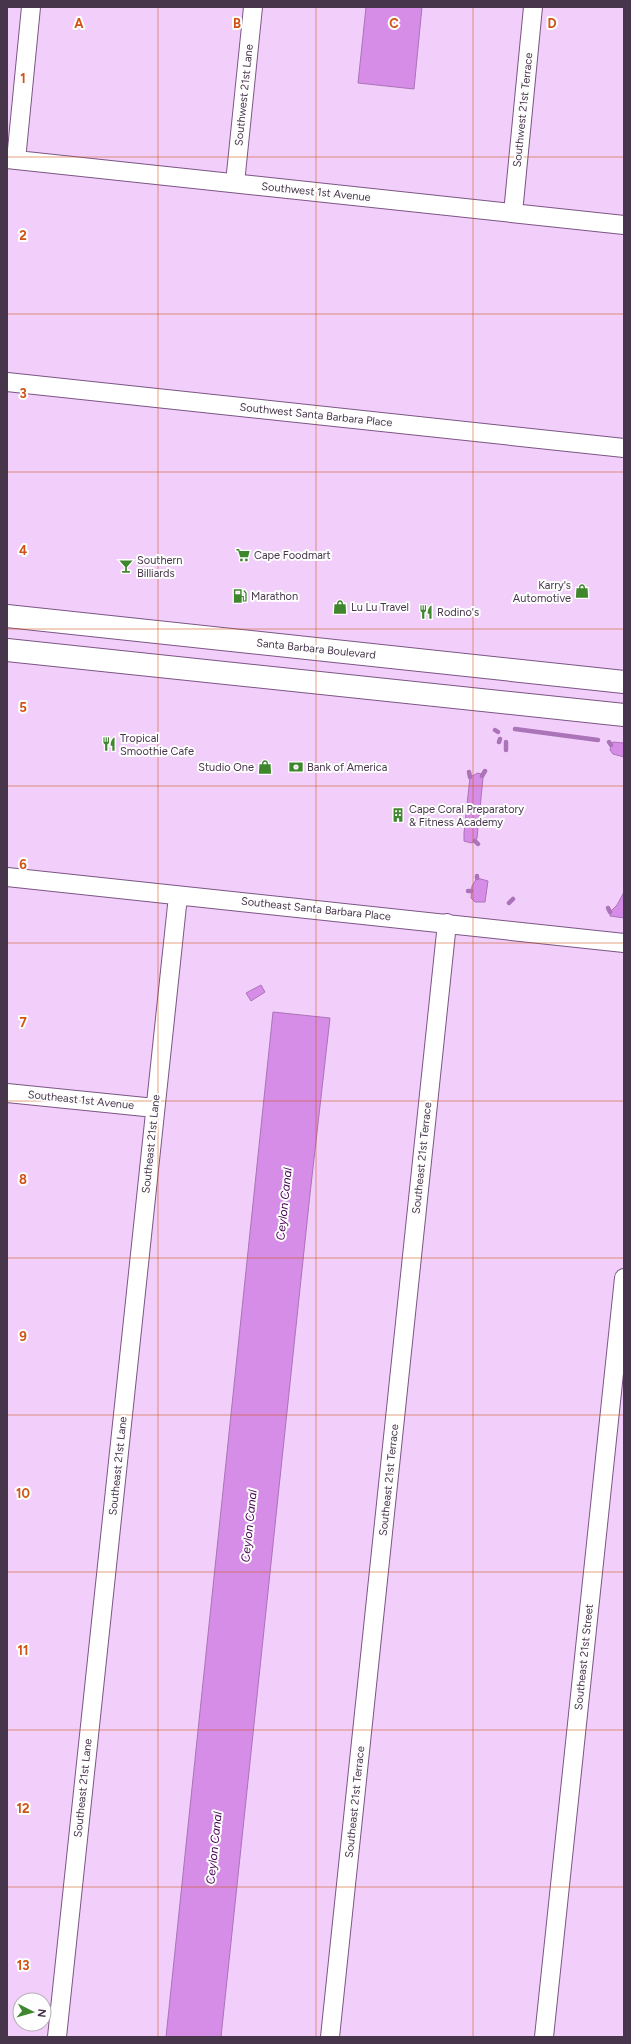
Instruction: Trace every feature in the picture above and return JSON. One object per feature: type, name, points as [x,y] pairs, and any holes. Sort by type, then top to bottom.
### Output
[{"type":"main road","name":"Santa Barbara Boulevard","points":[[7,616],[624,682]]},
{"type":"main road","points":[[7,650],[624,715]]},
{"type":"street","points":[[12,160],[31,7]]},
{"type":"street","name":"Southwest 21st Lane","points":[[235,183],[253,7]]},
{"type":"street","name":"Southwest 21st Terrace","points":[[513,213],[533,7]]},
{"type":"street","name":"Southwest 1st Avenue","points":[[12,160],[624,225]]},
{"type":"street","name":"Southwest Santa Barbara Place","points":[[7,382],[624,448]]},
{"type":"street","name":"Southeast Santa Barbara Place","points":[[7,877],[624,943]]},
{"type":"street","name":"Southeast 21st Lane","points":[[57,2037],[178,896]]},
{"type":"street","name":"Southeast 21st Terrace","points":[[330,2037],[447,923]]},
{"type":"street","name":"Southeast 1st Avenue","points":[[7,1093],[155,1108]]},
{"type":"street","name":"Southeast 21st Street","points":[[544,2037],[624,1278]]},
{"type":"water","points":[[366,7],[422,7],[414,89],[358,83]]},
{"type":"water","points":[[613,742],[624,743],[624,757],[613,754],[610,750]]},
{"type":"water","points":[[478,773],[481,774],[483,778],[477,838],[471,843],[464,841],[464,833],[470,777]]},
{"type":"water","points":[[477,878],[488,881],[485,902],[475,902],[471,898],[472,886]]},
{"type":"water","points":[[624,892],[624,918],[610,916],[610,912],[617,905]]},
{"type":"water","points":[[261,985],[265,992],[251,1001],[246,993]]},
{"type":"water","name":"Ceylon Canal","points":[[273,1012],[330,1018],[221,2037],[166,2037]]},
{"type":"waterway","points":[[515,729],[598,740]]},
{"type":"waterway","points":[[506,742],[506,750]]},
{"type":"waterway","points":[[482,776],[485,771]]},
{"type":"waterway","points":[[469,772],[470,777]]},
{"type":"waterway","points":[[475,841],[478,844]]},
{"type":"waterway","points":[[509,903],[513,899]]},
{"type":"waterway","points":[[608,908],[610,912]]},
{"type":"place","name":"Cape Foodmart","points":[[243,555]]},
{"type":"place","name":"Southern Billiards","points":[[126,566]]},
{"type":"place","name":"Karry's Automotive","points":[[582,591]]},
{"type":"place","name":"Marathon","points":[[240,596]]},
{"type":"place","name":"Lu Lu Travel","points":[[340,607]]},
{"type":"place","name":"Rodino's","points":[[426,612]]},
{"type":"place","name":"Tropical Smoothie Cafe","points":[[109,744]]},
{"type":"place","name":"Studio One","points":[[265,767]]},
{"type":"place","name":"Bank of America","points":[[296,767]]},
{"type":"place","name":"Cape Coral Preparatory & Fitness Academy","points":[[398,815]]}]
